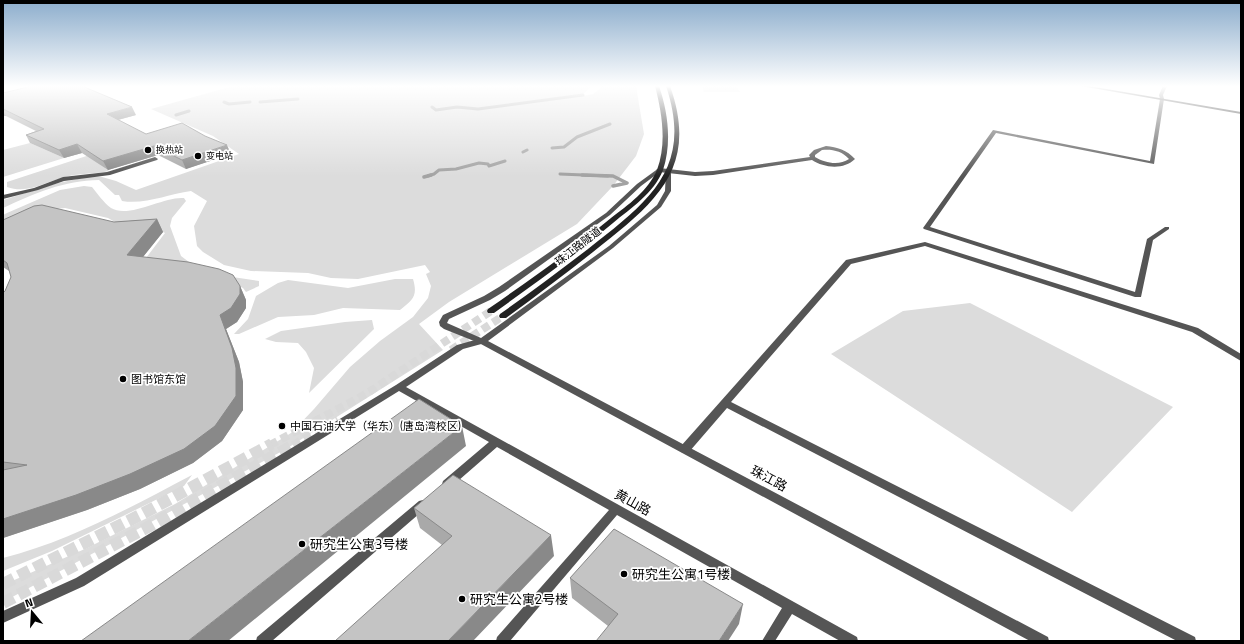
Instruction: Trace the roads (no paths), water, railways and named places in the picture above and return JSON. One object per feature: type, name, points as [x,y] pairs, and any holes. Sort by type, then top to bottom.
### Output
[{"type":"main road","name":"珠江路隧道","points":[[491,311],[598,232],[637,200],[650,185],[659,170],[665,148],[666,130],[664,116]]},
{"type":"main road","name":"珠江路隧道","points":[[503,316],[609,236],[649,202],[669,171],[676,148],[678,126],[677,116]]},
{"type":"street","points":[[1159,116],[1152,164],[995,131],[926,228],[1138,295],[1150,239],[1167,228]]},
{"type":"street","points":[[659,170],[695,174],[713,173],[813,158],[822,163],[836,165],[845,164],[852,159],[846,153],[827,149],[816,151],[813,153],[813,158]]},
{"type":"street","points":[[3,197],[36,189],[63,179],[108,174],[155,159]]},
{"type":"street","name":"珠江路","points":[[659,170],[639,185],[608,214],[515,280],[487,298],[444,319],[443,322],[445,326],[482,341],[1043,641]]},
{"type":"street","points":[[3,617],[80,582],[399,387],[460,347],[482,341],[605,252],[659,206],[668,191],[669,171]]},
{"type":"street","points":[[685,449],[849,262],[925,244],[1195,330],[1241,358]]},
{"type":"street","name":"黄山路","points":[[399,387],[852,641]]},
{"type":"street","points":[[725,403],[1190,641]]},
{"type":"street","points":[[262,641],[497,441]]},
{"type":"street","points":[[502,641],[616,508]]},
{"type":"street","points":[[768,641],[790,606]]},
{"type":"waterway","points":[[552,148],[564,147],[577,137],[610,124]]},
{"type":"waterway","points":[[523,152],[527,150]]},
{"type":"waterway","points":[[431,175],[439,170],[456,169],[479,163],[488,164],[489,166],[505,161]]},
{"type":"waterway","points":[[560,174],[591,175]]},
{"type":"waterway","points":[[424,177],[431,175]]},
{"type":"waterway","points":[[582,175],[591,175]]},
{"type":"waterway","points":[[591,175],[613,176],[627,183],[613,186]]},
{"type":"waterway","points":[[591,175],[608,176]]},
{"type":"tunnel","points":[[270,445],[366,394],[491,311]]},
{"type":"tunnel","points":[[451,350],[503,316]]},
{"type":"tunnel","points":[[293,445],[338,420]]},
{"type":"tunnel","points":[[3,584],[142,514],[272,444]]},
{"type":"tunnel","points":[[3,603],[148,527],[295,444]]},
{"type":"place","name":"换热站","points":[[148,150]]},
{"type":"place","name":"变电站","points":[[198,156]]},
{"type":"place","name":"图书馆东馆","points":[[123,379]]},
{"type":"place","name":"中国石油大学（华东）(唐岛湾校区)","points":[[282,426]]},
{"type":"place","name":"研究生公寓3号楼","points":[[302,544]]},
{"type":"place","name":"研究生公寓1号楼","points":[[624,574]]},
{"type":"place","name":"研究生公寓2号楼","points":[[462,599]]}]
